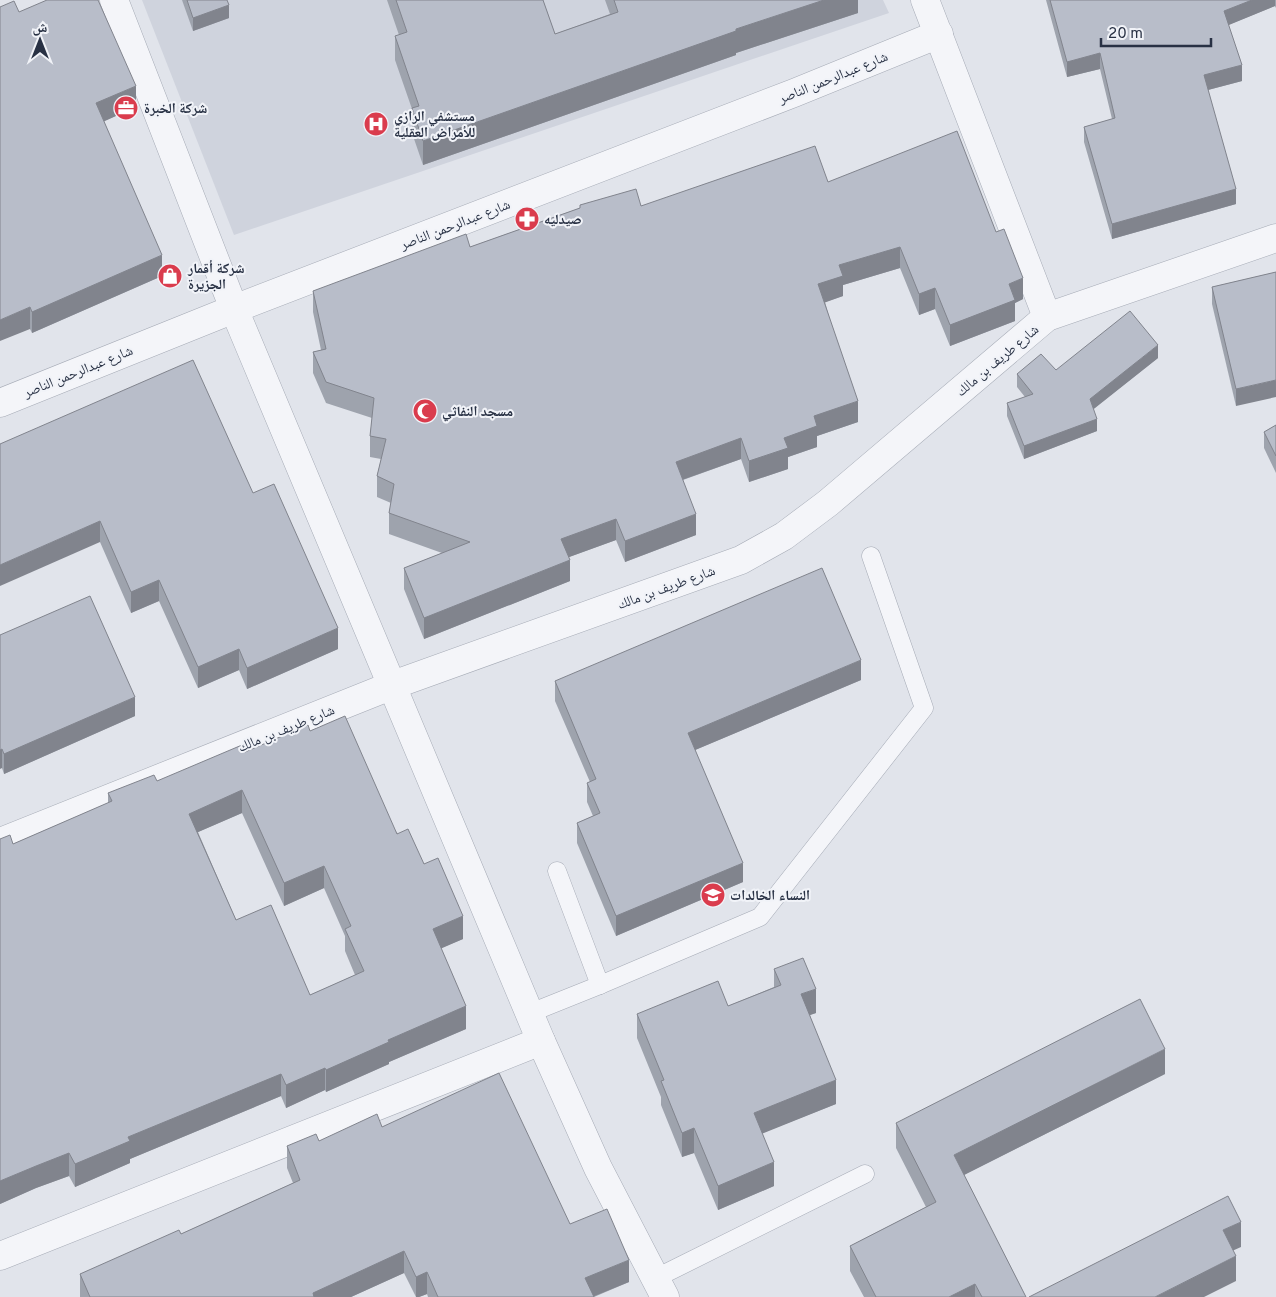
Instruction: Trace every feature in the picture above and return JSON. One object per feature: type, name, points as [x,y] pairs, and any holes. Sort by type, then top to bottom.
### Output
[{"type":"street","points":[[114,0],[234,309],[541,1041],[598,1168],[661,1288]]},
{"type":"street","points":[[926,0],[1048,317]]},
{"type":"street","name":"شارع عبدالرحمن الناصر","points":[[0,403],[234,309],[794,93],[939,34]]},
{"type":"street","name":"شارع طريف بن مالك","points":[[0,842],[393,685],[741,560],[784,536],[828,504],[1048,317],[1276,238]]},
{"type":"street","points":[[0,1256],[541,1041]]},
{"type":"lane","points":[[530,1013],[600,986],[760,918],[924,708],[871,556]]},
{"type":"lane","points":[[557,871],[600,986]]},
{"type":"lane","points":[[661,1288],[865,1174]]},
{"type":"shaded area","name":"مستشفي الرازي للأمراض العقلية","points":[[142,0],[883,0],[889,13],[234,235]]},
{"type":"building","points":[[47,0],[98,0],[136,86],[96,103],[162,255],[32,312],[30,307],[0,320],[0,7],[14,1],[19,12]]},
{"type":"building","points":[[187,0],[227,0],[229,5],[193,18]]},
{"type":"building","points":[[396,0],[543,0],[555,34],[618,12],[614,0],[824,0],[736,29],[736,31],[423,141],[412,108],[419,106],[395,36],[407,32]]},
{"type":"building","points":[[1050,0],[1252,0],[1224,11],[1242,65],[1204,75],[1236,189],[1112,224],[1084,127],[1115,118],[1100,53],[1067,62]]},
{"type":"building","points":[[957,131],[996,232],[1004,229],[1023,278],[1009,284],[1015,300],[950,325],[935,288],[919,294],[900,247],[839,265],[843,276],[818,284],[858,401],[814,416],[817,426],[784,438],[788,448],[749,461],[741,438],[676,462],[696,514],[625,541],[616,519],[561,539],[570,560],[424,618],[404,568],[470,542],[389,513],[394,484],[377,476],[386,439],[370,436],[374,398],[326,382],[313,352],[326,349],[313,291],[466,234],[470,247],[580,208],[580,205],[636,189],[641,206],[815,146],[828,182]]},
{"type":"building","points":[[1276,272],[1276,380],[1236,389],[1212,287]]},
{"type":"building","points":[[1130,311],[1158,345],[1090,399],[1097,419],[1024,446],[1007,403],[1033,394],[1017,374],[1041,354],[1056,370]]},
{"type":"building","points":[[193,360],[253,493],[274,484],[338,628],[247,668],[239,649],[198,667],[159,580],[131,592],[100,521],[0,565],[0,444]]},
{"type":"building","points":[[1276,425],[1276,456],[1264,432]]},
{"type":"building","points":[[822,568],[861,660],[688,733],[743,863],[616,916],[577,823],[600,813],[587,783],[596,779],[555,681]]},
{"type":"building","points":[[90,596],[135,697],[4,754],[2,749],[0,750],[0,635]]},
{"type":"building","points":[[345,716],[397,834],[408,829],[424,864],[438,858],[463,916],[433,929],[466,1006],[388,1040],[389,1042],[326,1070],[325,1068],[286,1085],[281,1074],[128,1137],[130,1141],[75,1164],[69,1153],[0,1181],[0,839],[10,835],[13,844],[112,801],[108,793],[154,775],[157,781],[242,745],[245,752],[308,725],[310,731]],"holes":[[[242,790],[284,883],[324,866],[351,926],[345,929],[364,971],[310,995],[271,905],[236,920],[189,814]]]},
{"type":"building","points":[[803,958],[816,989],[801,994],[836,1080],[754,1113],[774,1162],[718,1186],[694,1128],[682,1133],[661,1081],[664,1080],[637,1014],[718,981],[728,1006],[781,985],[774,969]]},
{"type":"building","points":[[1140,999],[1165,1049],[954,1155],[1026,1297],[982,1297],[975,1284],[949,1297],[876,1297],[850,1246],[936,1202],[896,1123]]},
{"type":"building","points":[[499,1073],[570,1224],[607,1209],[629,1260],[585,1278],[594,1297],[438,1297],[427,1272],[416,1277],[404,1251],[313,1293],[314,1297],[90,1297],[80,1274],[179,1230],[181,1234],[300,1180],[287,1146],[316,1134],[319,1141],[377,1114],[382,1127]]},
{"type":"building","points":[[1228,1196],[1241,1222],[1223,1230],[1236,1256],[1155,1297],[1029,1297]]},
{"type":"place","name":"شركة الخبرة","points":[[126,108]]},
{"type":"place","name":"مستشفي الرازي للأمراض العقلية","points":[[376,124]]},
{"type":"place","name":"صيدليه","points":[[527,219]]},
{"type":"place","name":"شركة أقمار الجزيرة","points":[[170,276]]},
{"type":"place","name":"مسجد النفاثي","points":[[425,411]]},
{"type":"place","name":"النساء الخالدات","points":[[713,895]]}]
